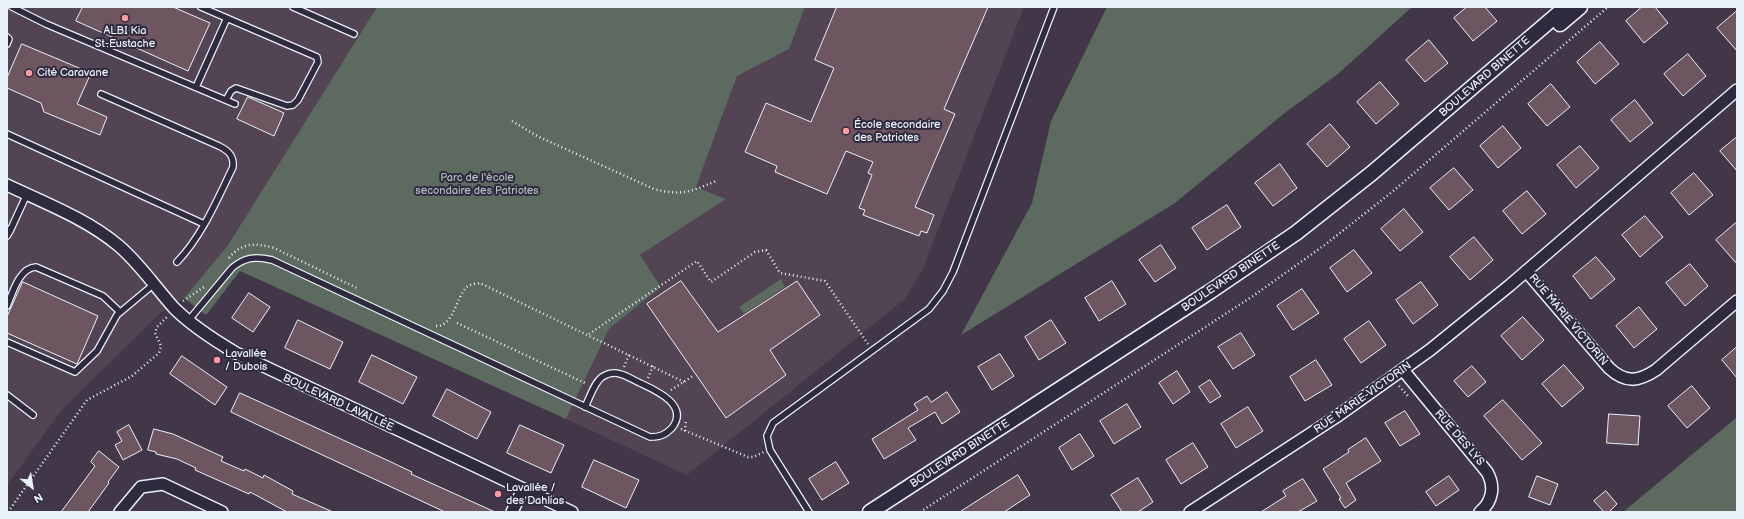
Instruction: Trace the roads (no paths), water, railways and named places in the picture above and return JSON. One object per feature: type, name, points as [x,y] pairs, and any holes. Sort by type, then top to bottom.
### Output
[{"type":"street","name":"BOULEVARD BINETTE","points":[[870,512],[1220,285],[1302,228],[1378,169],[1566,7]]},
{"type":"street","name":"BOULEVARD BINETTE","points":[[885,512],[1205,305],[1299,241],[1368,188],[1580,7]]},
{"type":"street","name":"RUE MARIE VICTORIN","points":[[1737,90],[1526,271],[1609,368],[1620,376],[1630,380],[1642,379],[1656,370],[1737,301]]},
{"type":"street","name":"BOULEVARD LAVALLÉE","points":[[7,185],[65,212],[106,236],[126,252],[188,321],[215,341],[255,364],[572,512]]},
{"type":"street","name":"RUE MARIE-VICTORIN","points":[[1190,512],[1336,417],[1403,370],[1456,330],[1526,271]]},
{"type":"street","name":"RUE DES LYS","points":[[1403,370],[1488,472],[1492,483],[1491,495],[1488,504],[1480,512]]},
{"type":"street","points":[[120,512],[141,488],[163,484],[222,512]]},
{"type":"street","points":[[512,512],[523,489]]},
{"type":"lane","points":[[12,7],[42,22],[235,104]]},
{"type":"lane","points":[[201,7],[317,57],[318,62],[298,100],[293,105],[287,106],[236,88],[231,91],[226,100]]},
{"type":"lane","points":[[809,512],[770,450],[767,436],[773,423],[929,309],[943,291],[953,272],[1054,7]]},
{"type":"lane","points":[[297,8],[354,34]]},
{"type":"lane","points":[[196,87],[227,18]]},
{"type":"lane","points":[[7,37],[9,39],[7,44]]},
{"type":"lane","points":[[101,94],[216,144],[231,155],[234,160],[233,168],[204,224],[185,254],[177,262]]},
{"type":"lane","points":[[7,134],[204,224]]},
{"type":"lane","points":[[8,232],[27,194]]},
{"type":"lane","points":[[188,321],[232,268],[240,261],[260,257],[272,260],[650,437],[659,437],[666,433],[673,426],[676,418],[675,409],[672,402],[664,395],[620,374],[611,373],[598,381],[585,406]]},
{"type":"lane","points":[[7,306],[24,272],[30,268],[36,267],[103,296],[120,312]]},
{"type":"lane","points":[[7,342],[75,372],[97,351],[120,312],[154,284]]},
{"type":"lane","points":[[7,395],[33,414]]},
{"type":"place","name":"ALBI Kia St-Eustache","points":[[125,18]]},
{"type":"place","name":"Cité Caravane","points":[[29,73]]},
{"type":"place","name":"École secondaire des Patriotes","points":[[846,131]]},
{"type":"place","name":"Lavallée / Dubois","points":[[217,360]]},
{"type":"place","name":"Lavallée / des Dahlias","points":[[498,494]]},
{"type":"park label","name":"Parc de l'école secondaire des Patriotes","points":[[477,184]]}]
